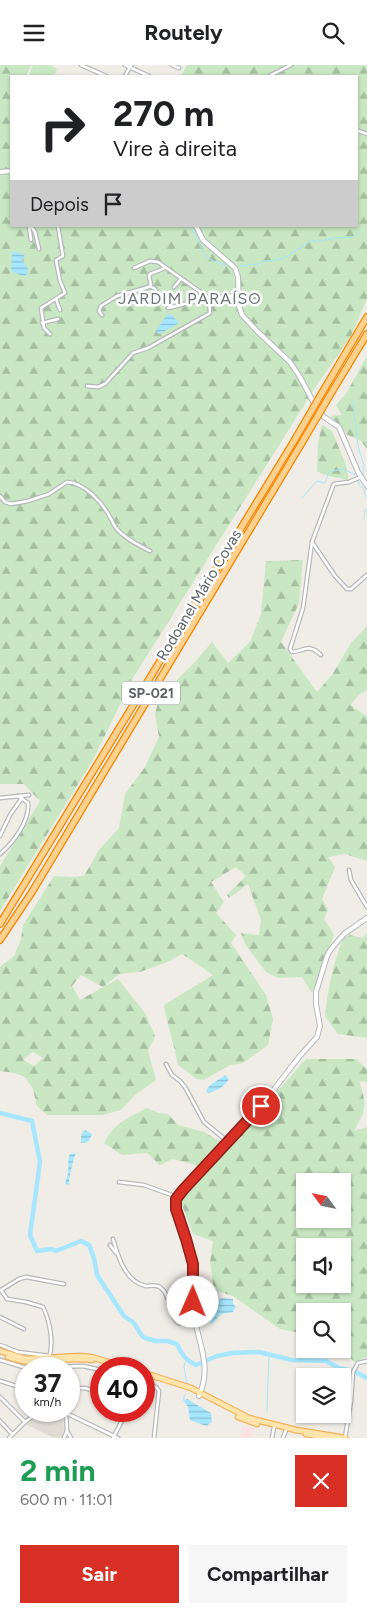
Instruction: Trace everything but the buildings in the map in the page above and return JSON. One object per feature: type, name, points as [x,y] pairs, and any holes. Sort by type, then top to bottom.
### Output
[{"type":"highway","name":"Rodoanel Mário Covas","points":[[0,924],[294,441],[367,317]]},
{"type":"highway","name":"Rodoanel Mário Covas","points":[[0,940],[32,892],[367,334]]},
{"type":"main road","points":[[0,1353],[17,1357]]},
{"type":"main road","points":[[155,1377],[185,1386],[240,1415],[328,1438]]},
{"type":"main road","points":[[200,1394],[243,1420],[286,1430],[345,1438]]},
{"type":"street","points":[[81,65],[104,75]]},
{"type":"street","points":[[125,65],[131,66],[147,75]]},
{"type":"street","points":[[172,65],[179,68]]},
{"type":"street","points":[[271,75],[291,65]]},
{"type":"street","points":[[30,227],[31,239]]},
{"type":"street","points":[[31,227],[35,232],[39,249]]},
{"type":"street","points":[[50,333],[44,328],[42,323],[41,308],[65,293],[60,281],[56,260],[63,256],[58,227]]},
{"type":"street","points":[[196,227],[203,240],[233,265],[238,277],[239,306],[242,315],[290,362],[317,409],[324,417],[339,427],[360,477],[367,486]]},
{"type":"street","points":[[87,385],[98,387],[105,384],[133,353],[148,348],[209,315],[211,308],[209,298],[158,262],[153,261],[134,268]]},
{"type":"street","points":[[150,286],[150,274],[165,268]]},
{"type":"street","points":[[174,287],[181,279]]},
{"type":"street","points":[[102,315],[100,308],[114,297],[150,286],[155,289],[160,299]]},
{"type":"street","points":[[168,308],[209,298],[239,295]]},
{"type":"street","points":[[56,299],[60,310]]},
{"type":"street","points":[[42,323],[58,319]]},
{"type":"street","points":[[321,655],[317,651],[305,648],[295,653],[290,649],[304,608],[312,542],[334,484],[349,482],[360,477]]},
{"type":"street","points":[[0,496],[5,502],[11,504],[28,501],[49,494],[63,483],[71,482],[97,499],[118,531],[150,551]]},
{"type":"street","points":[[312,542],[331,571],[347,589],[351,589],[367,575]]},
{"type":"street","points":[[0,798],[29,795]]},
{"type":"street","points":[[0,854],[19,831],[27,814],[28,803],[18,796]]},
{"type":"street","points":[[0,835],[10,815],[22,798]]},
{"type":"street","points":[[349,870],[351,880],[367,907]]},
{"type":"street","points":[[200,1394],[204,1379],[204,1354],[196,1325],[192,1296],[193,1264],[176,1213],[175,1204],[177,1197],[268,1099],[297,1060],[318,1036],[320,1025],[316,1004],[316,991],[327,956],[344,934],[367,918]]},
{"type":"street","points":[[166,1064],[172,1075],[185,1087],[204,1122],[229,1142]]},
{"type":"street","points":[[119,1183],[144,1185],[177,1197]]},
{"type":"street","points":[[114,1239],[118,1257]]},
{"type":"street","points":[[110,1245],[125,1269],[137,1282],[144,1285],[158,1286],[162,1289],[171,1305],[175,1321],[182,1325],[196,1325]]},
{"type":"street","points":[[50,1357],[50,1335],[43,1307],[32,1303],[6,1299],[0,1290],[26,1277],[64,1284]]},
{"type":"street","points":[[0,1317],[24,1329]]},
{"type":"street","points":[[0,1345],[18,1352],[41,1357]]},
{"type":"street","points":[[0,1360],[15,1365]]},
{"type":"street","points":[[345,1438],[354,1368],[358,1363],[367,1361]]},
{"type":"street","points":[[0,1381],[15,1386]]},
{"type":"street","points":[[154,1438],[159,1394],[158,1389],[155,1388]]},
{"type":"street","points":[[0,1397],[15,1412]]},
{"type":"street","points":[[80,1419],[118,1438]]},
{"type":"street","points":[[0,1421],[12,1434]]},
{"type":"street","points":[[9,1438],[25,1422]]},
{"type":"street","points":[[64,1438],[67,1431],[67,1422]]},
{"type":"street","points":[[113,1437],[121,1422]]},
{"type":"street","points":[[272,1438],[274,1427]]},
{"type":"street","points":[[283,1438],[286,1430]]},
{"type":"street","points":[[67,1431],[71,1438]]},
{"type":"shaded area","points":[[28,1422],[64,1422],[62,1438],[52,1437],[25,1424]]},
{"type":"shaded area","points":[[242,1427],[254,1428],[252,1438],[241,1438]]},
{"type":"green space","points":[[0,65],[31,65],[26,75],[10,75],[10,227],[358,227],[358,75],[182,75],[187,65],[367,65],[367,299],[350,338],[316,386],[133,678],[94,758],[0,911],[0,866],[40,801],[24,784],[0,784]]},
{"type":"green space","points":[[33,65],[50,65],[57,69],[54,75],[29,75]]},
{"type":"green space","points":[[367,356],[367,449],[361,441],[346,434],[331,416],[342,415],[336,405],[347,392]]},
{"type":"green space","points":[[322,425],[332,431],[346,465],[349,481],[317,471],[318,443]]},
{"type":"green space","points":[[303,560],[299,603],[281,642],[317,692],[332,675],[351,643],[367,626],[367,690],[360,694],[350,705],[367,716],[367,861],[345,854],[328,857],[335,867],[322,899],[328,909],[324,919],[334,935],[312,993],[302,977],[278,978],[266,972],[245,944],[241,933],[259,935],[261,920],[248,884],[229,898],[227,895],[246,876],[236,867],[211,882],[224,902],[216,913],[236,935],[231,943],[266,995],[273,1019],[268,1045],[243,1063],[230,1065],[204,1080],[197,1079],[178,1065],[164,1005],[213,975],[182,954],[140,972],[119,974],[103,987],[81,975],[72,986],[80,1000],[118,979],[145,1013],[155,1036],[148,1051],[156,1080],[135,1095],[121,1110],[102,1115],[47,1115],[37,1106],[33,1089],[25,1077],[15,1073],[0,1071],[0,967],[14,956],[21,939],[23,925],[54,876],[84,876],[99,850],[119,828],[125,794],[145,767],[159,737],[155,714],[159,698],[212,642],[228,663],[250,642],[261,614],[266,561]],"holes":[[[33,1052],[43,1058],[34,1066],[23,1060]]]},
{"type":"green space","points":[[367,932],[367,1038],[338,1034],[325,1016],[329,986],[339,948],[343,939],[350,935],[363,938]]},
{"type":"green space","points":[[306,1059],[356,1059],[367,1069],[367,1082],[359,1081],[364,1106],[354,1131],[367,1127],[367,1357],[355,1362],[350,1358],[351,1303],[296,1303],[296,1332],[280,1329],[233,1296],[214,1290],[210,1262],[213,1241],[193,1234],[181,1202]]},
{"type":"green space","points":[[147,1108],[158,1113],[168,1114],[178,1125],[204,1132],[221,1142],[199,1168],[193,1164],[172,1159],[160,1165],[147,1153],[122,1155],[104,1143],[117,1126]]},
{"type":"water","points":[[12,251],[23,254],[25,257],[22,259],[28,269],[26,276],[11,271]]},
{"type":"water","points":[[169,314],[179,323],[159,334],[156,331]]},
{"type":"water","points":[[225,1075],[229,1079],[223,1086],[208,1093],[206,1091],[209,1086]]},
{"type":"water","points":[[85,1130],[92,1134],[88,1141],[81,1143],[81,1135]]},
{"type":"water","points":[[76,1153],[69,1185],[65,1184],[68,1175],[69,1156]]},
{"type":"water","points":[[222,1298],[233,1299],[233,1304],[236,1307],[233,1312],[221,1314],[212,1324],[209,1322],[212,1319],[212,1313],[208,1308]]},
{"type":"water","points":[[187,1399],[211,1413],[212,1422],[206,1426],[190,1420],[188,1407],[184,1401]]},
{"type":"waterway","points":[[191,227],[206,256],[211,260],[230,266]]},
{"type":"waterway","points":[[240,266],[259,264],[262,261],[278,260],[290,255],[310,241],[353,237],[360,231]]},
{"type":"waterway","points":[[353,401],[358,446],[364,466],[363,476]]},
{"type":"waterway","points":[[302,498],[317,481],[325,483],[329,472],[343,469],[358,476],[359,485],[364,489],[367,498]]},
{"type":"waterway","points":[[364,519],[365,510],[367,509]]},
{"type":"waterway","points":[[0,1113],[32,1121],[40,1162],[30,1235],[37,1251],[52,1249],[56,1251],[81,1241],[89,1245],[97,1275],[124,1316],[134,1323],[142,1336],[156,1341],[167,1341],[177,1344],[184,1357],[196,1365],[217,1356],[232,1353],[259,1352],[292,1360],[326,1361],[367,1378]]},
{"type":"waterway","points":[[267,1411],[269,1354]]},
{"type":"waterway","points":[[186,1359],[184,1367],[187,1384]]},
{"type":"waterway","points":[[184,1401],[186,1394]]},
{"type":"district","name":"JARDIM PARAÍSO","points":[[190,298]]},
{"type":"route","points":[[193,1302],[193,1264],[183,1230],[178,1220],[175,1206],[176,1199],[261,1106]]}]
